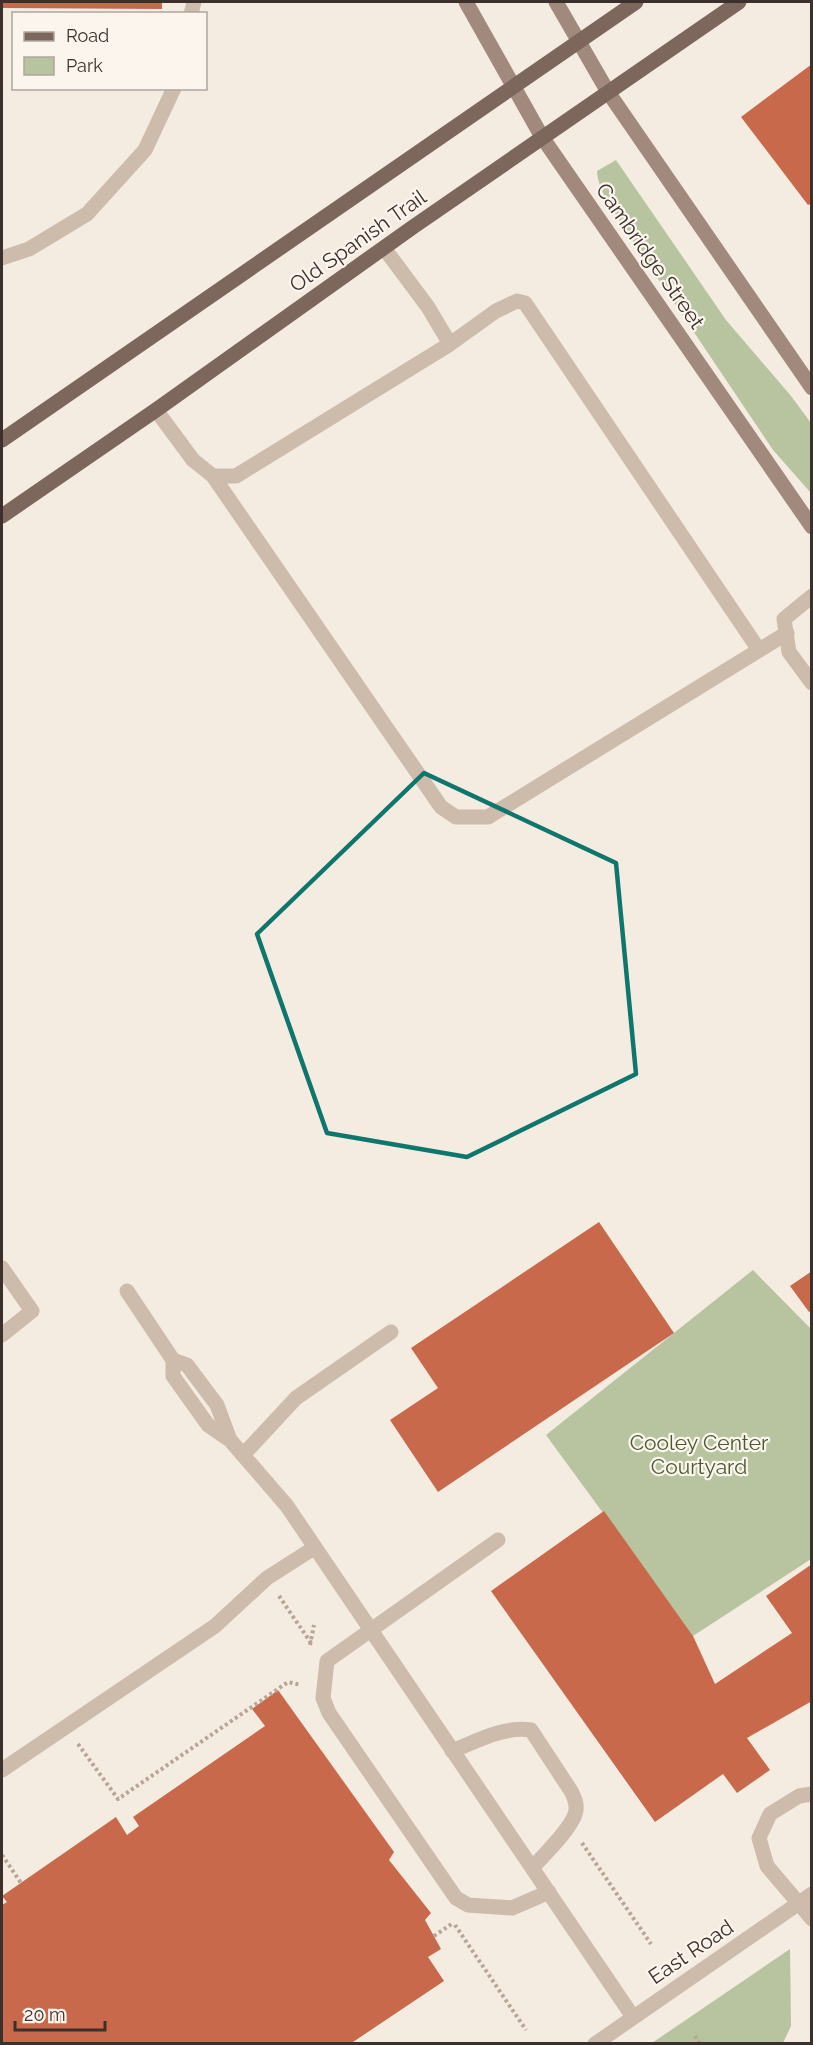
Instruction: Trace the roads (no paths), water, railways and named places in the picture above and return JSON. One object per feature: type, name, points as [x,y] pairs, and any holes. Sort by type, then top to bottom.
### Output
[{"type":"main road","name":"Old Spanish Trail","points":[[2,440],[636,2]]},
{"type":"main road","name":"Old Spanish Trail","points":[[2,516],[156,411],[542,137],[739,2]]},
{"type":"street","name":"Cambridge Street","points":[[466,2],[542,137],[812,527]]},
{"type":"street","points":[[556,2],[608,92],[812,388]]},
{"type":"street","points":[[2,258],[29,249],[87,214],[145,150],[173,90]]},
{"type":"street","points":[[384,248],[428,307],[450,344]]},
{"type":"street","points":[[213,476],[236,476],[450,344],[496,311],[517,301],[525,303],[759,650]]},
{"type":"street","points":[[156,411],[194,460],[213,476],[441,807],[456,817],[488,817],[787,633]]},
{"type":"street","points":[[812,596],[784,620],[789,652],[812,683]]},
{"type":"street","points":[[2,1268],[32,1311],[2,1335]]},
{"type":"street","points":[[127,1291],[173,1360],[187,1365],[217,1405],[230,1440],[287,1506],[633,2017]]},
{"type":"street","points":[[243,1455],[296,1398],[391,1332]]},
{"type":"street","points":[[498,1540],[327,1661],[323,1698],[336,1723],[456,1898],[468,1905],[513,1908],[549,1892]]},
{"type":"street","points":[[2,1770],[215,1626],[267,1578],[314,1548]]},
{"type":"street","points":[[452,1751],[504,1731],[531,1730],[572,1791],[576,1802],[576,1813],[565,1832],[532,1868]]},
{"type":"street","points":[[812,1794],[799,1796],[770,1814],[759,1838],[767,1866],[805,1899],[812,1918]]},
{"type":"street","name":"East Road","points":[[595,2043],[805,1899]]},
{"type":"park label","name":"Cooley Center Courtyard","points":[[699,1455]]}]
